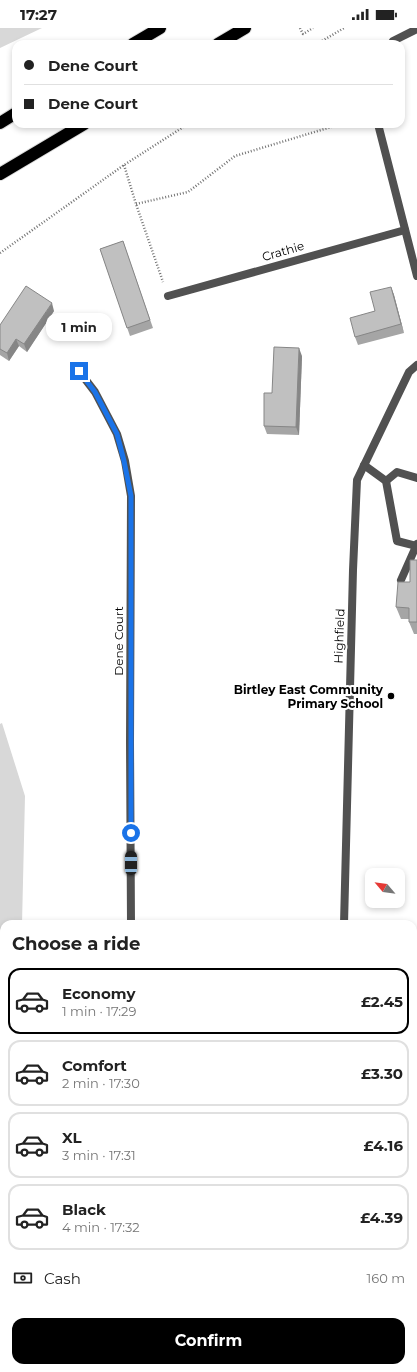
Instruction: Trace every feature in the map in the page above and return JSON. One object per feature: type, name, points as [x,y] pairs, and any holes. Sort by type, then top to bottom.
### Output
[{"type":"highway","points":[[140,40],[160,28]]},
{"type":"highway","points":[[225,40],[245,28]]},
{"type":"highway","points":[[0,123],[12,116]]},
{"type":"highway","points":[[0,174],[77,128]]},
{"type":"street","points":[[395,40],[417,29]]},
{"type":"street","points":[[379,128],[417,276]]},
{"type":"street","name":"Crathie","points":[[168,296],[405,230]]},
{"type":"street","name":"Highfield","points":[[344,920],[353,570],[357,480],[409,372],[417,365]]},
{"type":"street","name":"Dene Court","points":[[79,371],[95,392],[117,434],[131,496],[131,920]]},
{"type":"street","points":[[364,465],[386,481],[397,541],[417,545],[401,580]]},
{"type":"street","points":[[386,481],[397,472],[417,478]]},
{"type":"path","points":[[300,28],[303,34],[313,28]]},
{"type":"path","points":[[324,40],[344,28]]},
{"type":"path","points":[[0,253],[124,166],[182,128]]},
{"type":"path","points":[[136,204],[188,192],[235,156],[328,128]]},
{"type":"path","points":[[124,166],[168,296]]},
{"type":"shaded area","points":[[0,28],[42,28],[17,40],[12,40],[12,42],[0,48]]},
{"type":"shaded area","points":[[2,723],[25,796],[22,920],[0,920],[0,724]]},
{"type":"building","points":[[123,241],[150,320],[127,328],[100,249]]},
{"type":"building","points":[[26,286],[52,303],[24,344],[16,339],[7,353],[0,349],[0,325]]},
{"type":"building","points":[[391,287],[401,324],[355,337],[350,318],[375,311],[370,292]]},
{"type":"building","points":[[274,347],[299,348],[296,427],[264,426],[264,393],[272,393]]},
{"type":"building","points":[[410,560],[417,560],[417,622],[409,622],[409,608],[396,607],[398,582],[410,582]]},
{"type":"place","name":"Birtley East Community Primary School","points":[[391,696]]},
{"type":"route","points":[[79,371],[95,392],[117,434],[131,496],[131,833]]}]
